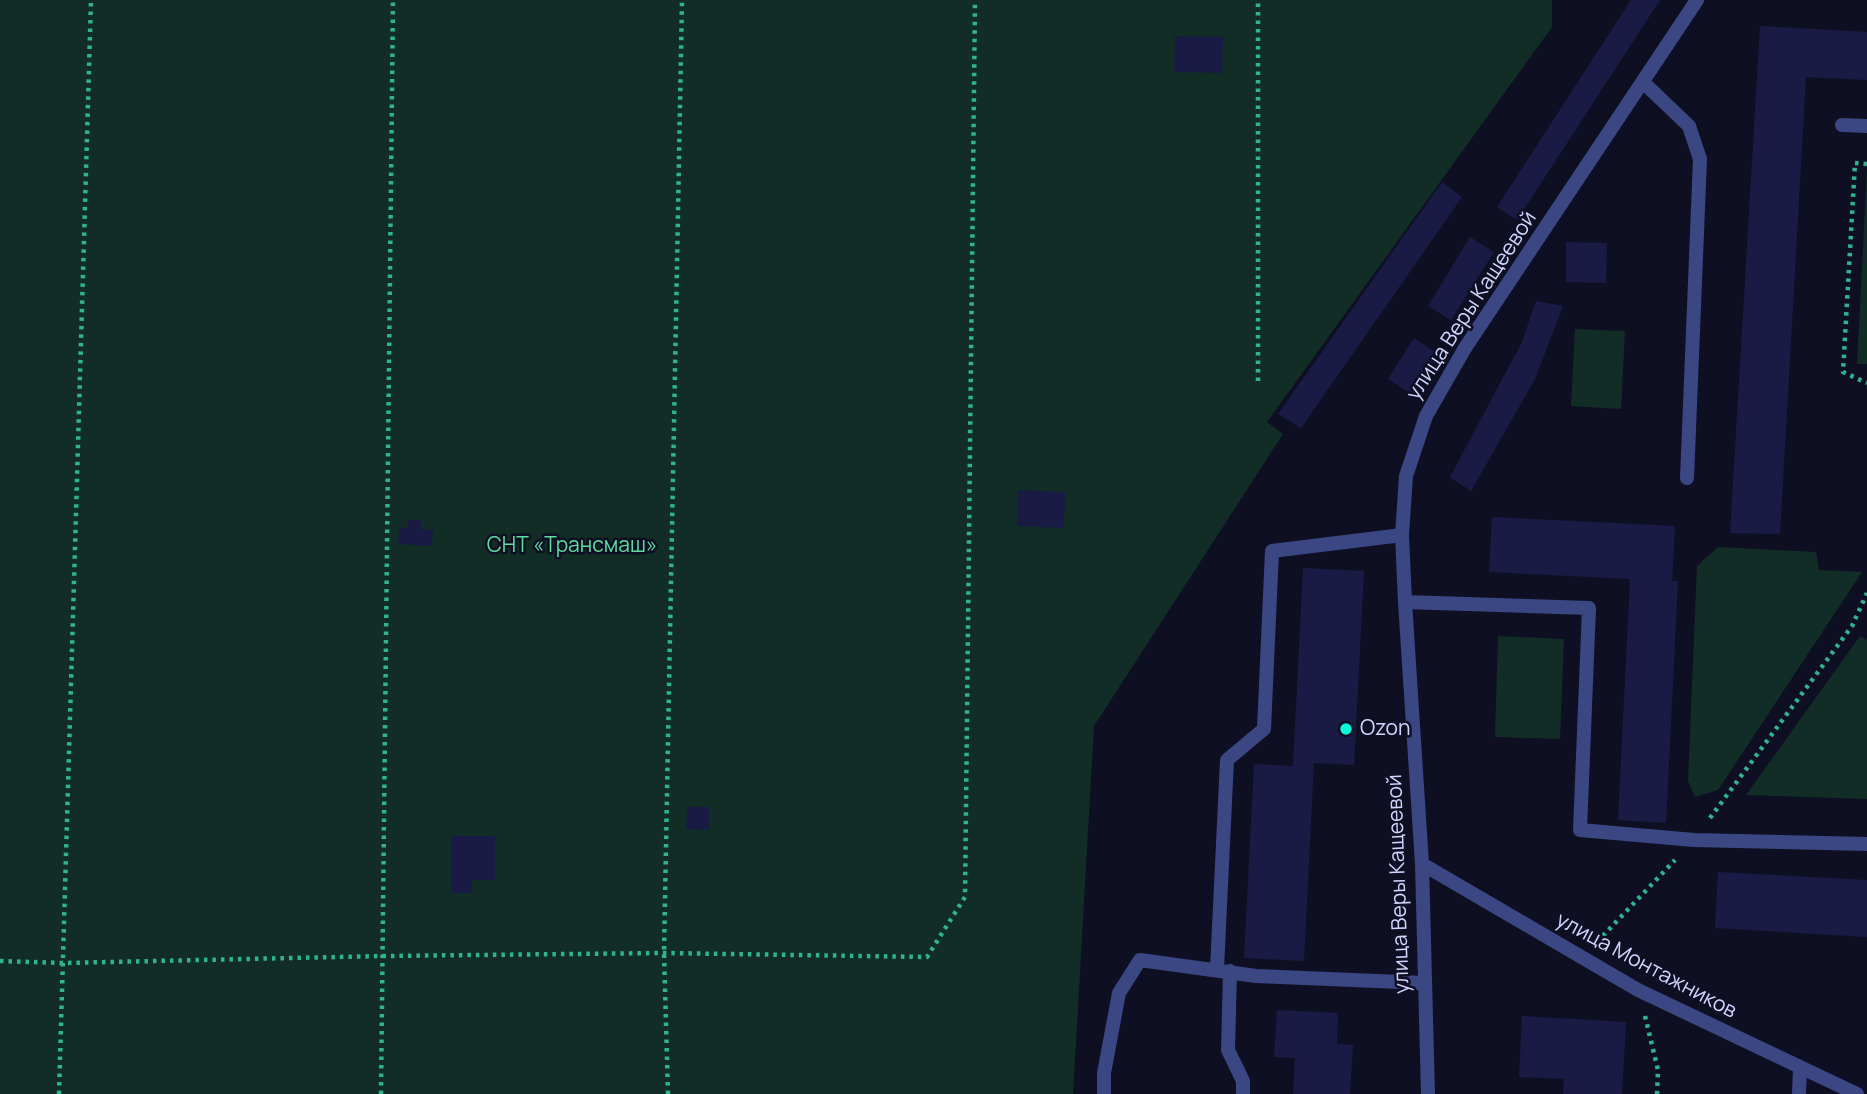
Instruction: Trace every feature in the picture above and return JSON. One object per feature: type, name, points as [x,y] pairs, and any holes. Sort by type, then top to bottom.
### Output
[{"type":"street","name":"улица Веры Кащеевой","points":[[1428,1094],[1422,864],[1402,535],[1406,476],[1426,416],[1465,348],[1697,0]]},
{"type":"street","points":[[1644,83],[1689,125],[1700,159],[1688,478]]},
{"type":"street","points":[[1842,125],[1867,126]]},
{"type":"street","points":[[1243,1094],[1243,1081],[1228,1050],[1223,970],[1227,760],[1264,729],[1272,551],[1402,535]]},
{"type":"street","points":[[1405,602],[1589,607],[1580,830],[1694,840],[1867,844]]},
{"type":"street","name":"улица Монтажников","points":[[1422,864],[1638,990],[1857,1094]]},
{"type":"street","points":[[1104,1094],[1104,1073],[1119,993],[1140,960],[1256,975],[1425,983]]},
{"type":"street","points":[[1799,1094],[1800,1068]]},
{"type":"path","points":[[59,1094],[91,0]]},
{"type":"path","points":[[381,1094],[393,0]]},
{"type":"path","points":[[668,1094],[664,953],[682,0]]},
{"type":"path","points":[[0,961],[63,963],[664,953],[926,957],[965,897],[975,0]]},
{"type":"path","points":[[1258,0],[1258,381]]},
{"type":"path","points":[[1867,164],[1855,163],[1843,372],[1867,383]]},
{"type":"path","points":[[1582,958],[1694,840],[1852,626],[1867,593]]},
{"type":"path","points":[[1638,990],[1658,1070],[1657,1094]]},
{"type":"green space","name":"СНТ «Трансмаш»","points":[[0,0],[1552,0],[1552,27],[1267,422],[1283,434],[1094,726],[1073,1094],[0,1094]]},
{"type":"green space","points":[[1867,171],[1867,364],[1857,364]]},
{"type":"green space","points":[[1575,329],[1625,331],[1621,409],[1571,406]]},
{"type":"green space","points":[[1718,547],[1816,552],[1819,570],[1862,572],[1718,790],[1695,797],[1688,781],[1697,566]]},
{"type":"green space","points":[[1498,636],[1564,639],[1560,739],[1495,737]]},
{"type":"green space","points":[[1860,636],[1867,640],[1867,799],[1746,795]]},
{"type":"building","points":[[1631,0],[1660,0],[1517,220],[1497,207]]},
{"type":"building","points":[[1760,26],[1867,32],[1867,80],[1806,77],[1780,534],[1730,533]]},
{"type":"building","points":[[1175,36],[1223,37],[1222,73],[1174,72]]},
{"type":"building","points":[[1442,182],[1462,197],[1301,428],[1278,414]]},
{"type":"building","points":[[1470,237],[1494,252],[1451,320],[1428,306]]},
{"type":"building","points":[[1566,242],[1607,243],[1606,283],[1566,282]]},
{"type":"building","points":[[1536,301],[1563,306],[1535,379],[1471,491],[1450,477],[1522,342]]},
{"type":"building","points":[[1414,338],[1438,354],[1413,395],[1388,379]]},
{"type":"building","points":[[1018,490],[1065,492],[1064,528],[1017,526]]},
{"type":"building","points":[[1492,517],[1675,526],[1672,581],[1678,581],[1666,823],[1618,820],[1630,579],[1489,572]]},
{"type":"building","points":[[408,520],[421,520],[421,529],[433,530],[432,546],[398,544],[399,527],[408,528]]},
{"type":"building","points":[[1303,568],[1364,571],[1354,765],[1314,763],[1304,961],[1244,958],[1254,764],[1293,766]]},
{"type":"building","points":[[687,807],[709,807],[709,830],[686,829]]},
{"type":"building","points":[[451,836],[495,836],[495,880],[472,880],[472,893],[451,893]]},
{"type":"building","points":[[1718,872],[1867,880],[1867,937],[1715,928]]},
{"type":"building","points":[[1277,1010],[1338,1013],[1337,1044],[1353,1045],[1350,1094],[1293,1094],[1295,1058],[1274,1057]]},
{"type":"building","points":[[1522,1016],[1626,1022],[1622,1094],[1563,1094],[1564,1079],[1519,1077]]},
{"type":"place","name":"Ozon","points":[[1346,729]]}]
